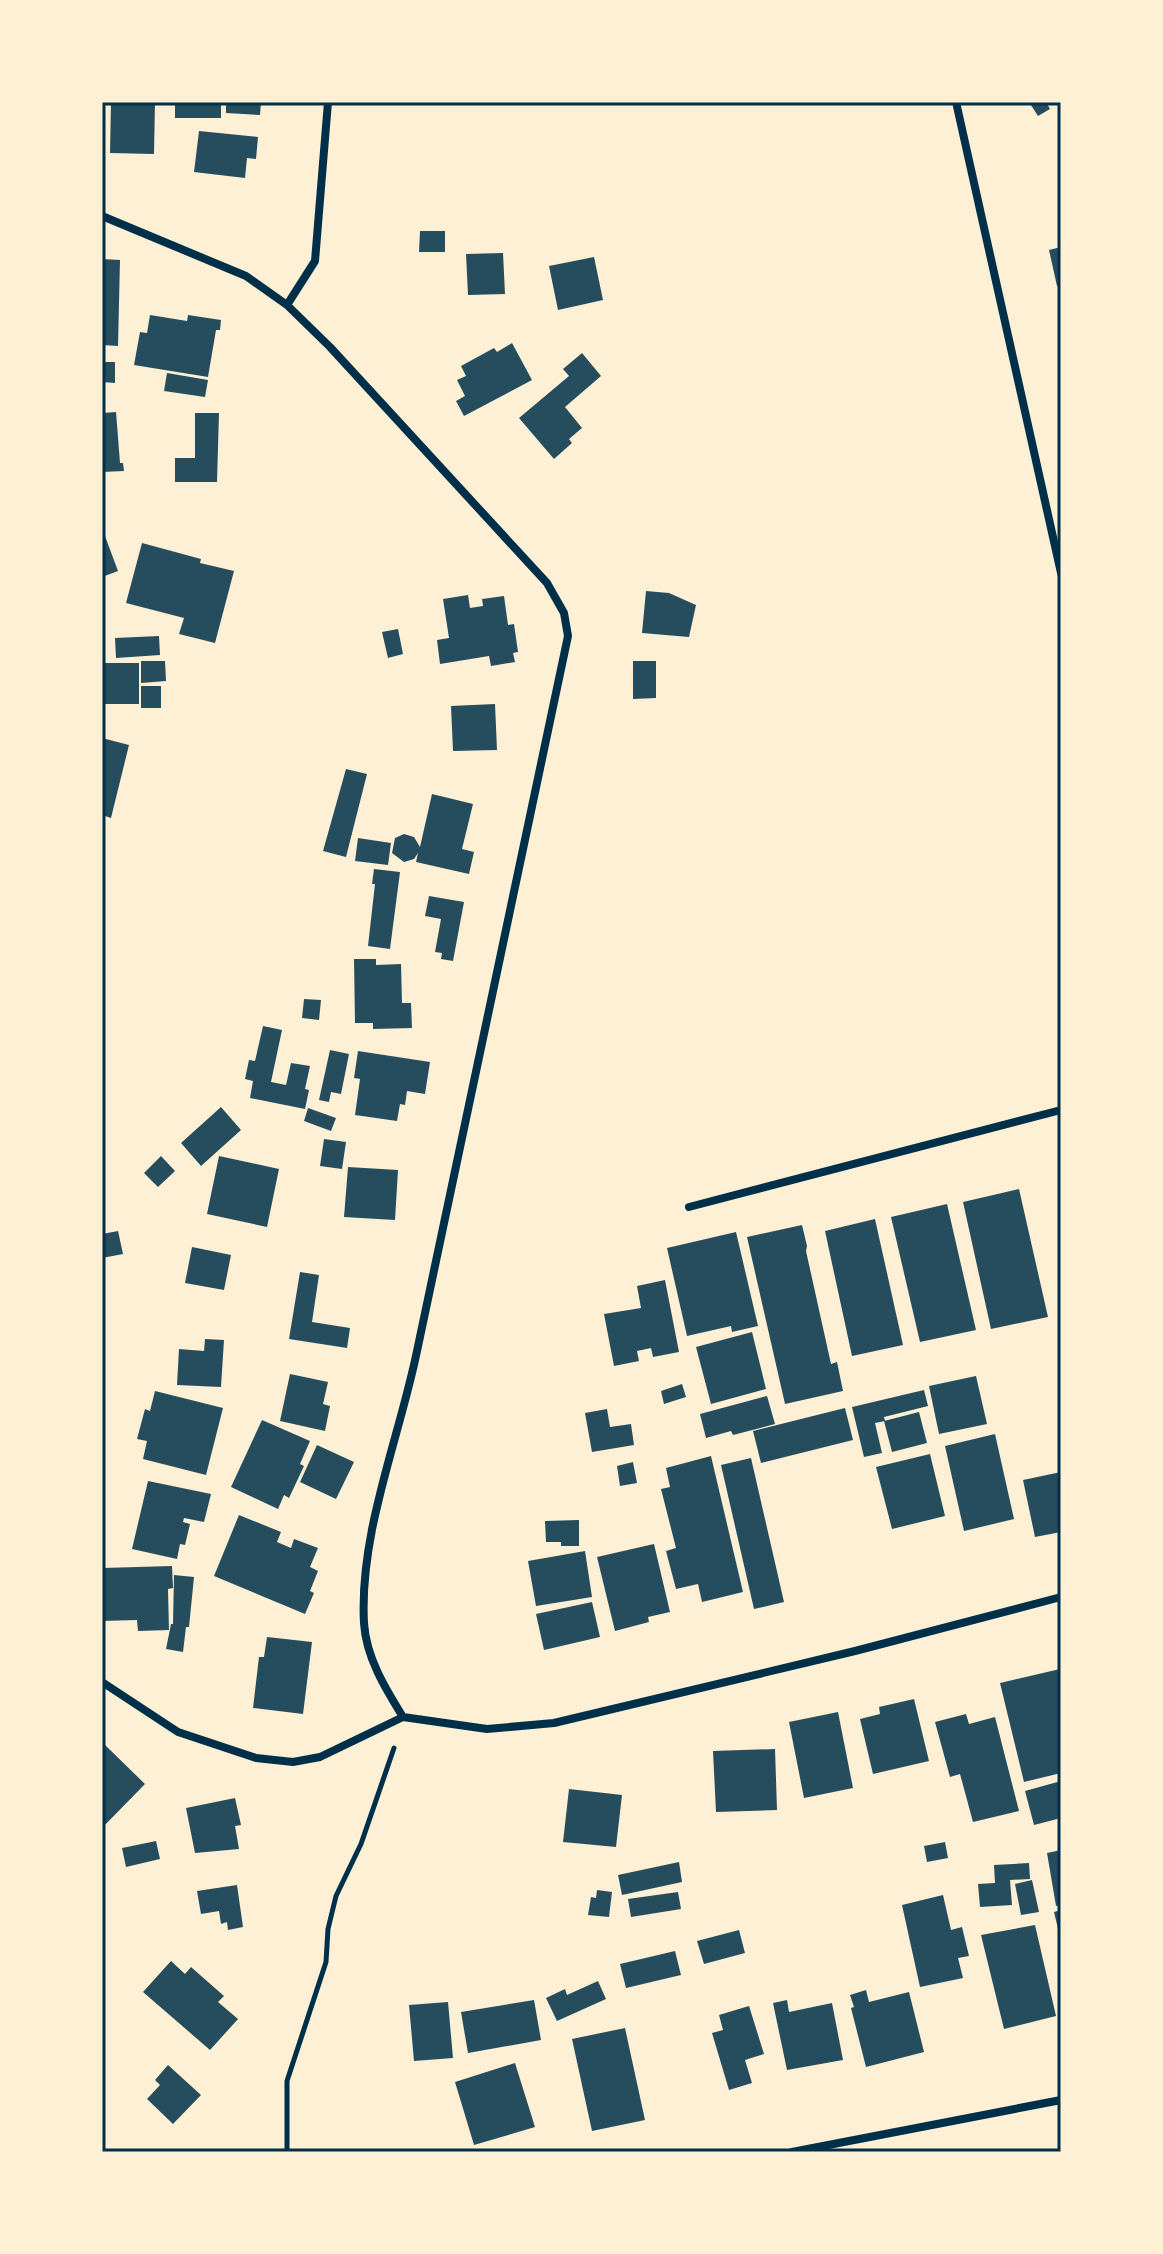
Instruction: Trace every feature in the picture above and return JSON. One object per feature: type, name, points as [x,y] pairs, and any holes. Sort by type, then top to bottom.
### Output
[{"type":"street","points":[[287,305],[315,261],[328,102]]},
{"type":"street","points":[[956,102],[1061,573]]},
{"type":"street","points":[[102,216],[246,276],[287,305],[330,347],[547,583],[564,613],[568,636],[414,1365],[367,1551],[364,1625],[378,1677],[403,1717]]},
{"type":"street","points":[[689,1207],[1061,1110]]},
{"type":"street","points":[[102,1682],[178,1732],[256,1758],[293,1762],[320,1757],[403,1717],[487,1729],[554,1723],[855,1651],[1061,1597]]},
{"type":"street","points":[[792,2152],[1061,2100]]},
{"type":"path","points":[[287,2152],[287,2081],[326,1962],[330,1918],[336,1896],[361,1844],[403,1717]]},
{"type":"building","points":[[111,102],[155,102],[154,154],[110,153]]},
{"type":"building","points":[[175,102],[221,102],[221,118],[175,118]]},
{"type":"building","points":[[226,102],[261,102],[260,115],[226,113]]},
{"type":"building","points":[[1029,102],[1046,102],[1050,109],[1038,116]]},
{"type":"building","points":[[199,131],[258,137],[256,159],[247,158],[245,178],[194,172]]},
{"type":"building","points":[[420,231],[445,231],[445,252],[419,252]]},
{"type":"building","points":[[1061,247],[1061,286],[1057,286],[1049,250]]},
{"type":"building","points":[[503,253],[505,294],[468,295],[466,254]]},
{"type":"building","points":[[594,257],[603,300],[558,310],[549,266]]},
{"type":"building","points":[[102,259],[120,260],[118,346],[102,345]]},
{"type":"building","points":[[150,315],[187,321],[188,315],[221,320],[220,330],[216,330],[208,377],[134,365],[140,332],[147,333]]},
{"type":"building","points":[[512,343],[532,380],[464,416],[456,401],[465,396],[457,380],[466,376],[461,366],[494,348],[497,352]]},
{"type":"building","points":[[582,353],[601,376],[565,407],[582,428],[569,439],[572,443],[554,459],[519,418],[569,376],[563,369]]},
{"type":"building","points":[[102,362],[115,362],[115,383],[102,382]]},
{"type":"building","points":[[167,373],[208,380],[205,397],[164,391]]},
{"type":"building","points":[[116,412],[120,463],[123,463],[124,471],[102,472],[102,413]]},
{"type":"building","points":[[195,413],[219,413],[217,482],[175,482],[175,458],[195,458]]},
{"type":"building","points":[[102,528],[118,571],[102,577]]},
{"type":"building","points":[[142,543],[234,571],[215,643],[179,634],[184,618],[126,603]]},
{"type":"building","points":[[646,591],[669,593],[696,605],[689,637],[642,633]]},
{"type":"building","points":[[468,595],[470,608],[483,606],[482,599],[504,596],[508,625],[514,624],[518,652],[513,653],[515,662],[491,666],[489,656],[440,664],[437,640],[449,638],[443,599]]},
{"type":"building","points":[[398,629],[403,654],[388,658],[382,632]]},
{"type":"building","points":[[159,636],[160,655],[116,658],[115,638]]},
{"type":"building","points":[[141,661],[165,661],[166,681],[141,683]]},
{"type":"building","points":[[633,661],[656,661],[656,698],[633,699]]},
{"type":"building","points":[[102,663],[139,663],[139,704],[102,704]]},
{"type":"building","points":[[141,686],[161,686],[161,708],[141,708]]},
{"type":"building","points":[[495,704],[497,750],[453,751],[451,706]]},
{"type":"building","points":[[102,738],[129,745],[111,818],[102,815]]},
{"type":"building","points":[[346,769],[367,774],[346,857],[323,851]]},
{"type":"building","points":[[432,794],[473,804],[462,849],[474,852],[469,874],[416,862],[418,853],[414,859],[404,862],[392,853],[395,838],[404,834],[414,837],[420,847]]},
{"type":"building","points":[[358,838],[391,843],[388,865],[355,861]]},
{"type":"building","points":[[374,869],[400,872],[390,949],[368,946]]},
{"type":"building","points":[[429,896],[464,902],[453,961],[441,959],[442,953],[435,952],[441,919],[425,916]]},
{"type":"building","points":[[354,959],[376,959],[376,965],[401,964],[402,1003],[411,1003],[412,1028],[373,1029],[373,1023],[355,1023]]},
{"type":"building","points":[[304,999],[321,1000],[319,1020],[302,1018]]},
{"type":"building","points":[[263,1026],[282,1030],[271,1082],[286,1085],[291,1063],[310,1066],[305,1109],[250,1098],[253,1081],[245,1079],[249,1060],[255,1061]]},
{"type":"building","points":[[330,1050],[349,1054],[341,1094],[331,1092],[329,1102],[319,1100]]},
{"type":"building","points":[[358,1051],[430,1062],[425,1094],[407,1091],[405,1105],[400,1104],[397,1121],[355,1115],[360,1079],[354,1078]]},
{"type":"building","points":[[221,1107],[241,1130],[201,1166],[181,1143]]},
{"type":"building","points":[[308,1108],[336,1118],[331,1131],[304,1121]]},
{"type":"building","points":[[324,1139],[346,1142],[342,1169],[320,1166]]},
{"type":"building","points":[[161,1156],[175,1171],[158,1187],[144,1173]]},
{"type":"building","points":[[219,1156],[279,1169],[267,1227],[207,1214]]},
{"type":"building","points":[[348,1167],[398,1170],[395,1220],[344,1217]]},
{"type":"building","points":[[1019,1189],[1048,1317],[991,1329],[963,1202]]},
{"type":"building","points":[[947,1204],[976,1330],[920,1342],[891,1217]]},
{"type":"building","points":[[875,1219],[903,1345],[852,1356],[825,1231]]},
{"type":"building","points":[[802,1225],[831,1364],[837,1362],[843,1391],[785,1404],[747,1237]]},
{"type":"building","points":[[118,1231],[123,1254],[102,1258],[102,1234]]},
{"type":"building","points":[[736,1232],[758,1326],[732,1332],[731,1326],[687,1336],[667,1248]]},
{"type":"building","points":[[192,1247],[231,1255],[224,1290],[185,1283]]},
{"type":"building","points":[[300,1272],[319,1275],[312,1322],[350,1328],[347,1348],[289,1339]]},
{"type":"building","points":[[665,1280],[679,1352],[653,1357],[651,1348],[637,1351],[639,1361],[614,1366],[604,1314],[641,1308],[637,1286]]},
{"type":"building","points":[[752,1332],[766,1389],[711,1404],[696,1347]]},
{"type":"building","points":[[205,1339],[224,1340],[221,1387],[177,1385],[179,1349],[204,1351]]},
{"type":"building","points":[[290,1374],[328,1382],[323,1404],[330,1406],[325,1431],[280,1421]]},
{"type":"building","points":[[976,1376],[987,1424],[939,1434],[929,1386]]},
{"type":"building","points":[[682,1384],[686,1397],[664,1404],[661,1391]]},
{"type":"building","points":[[924,1390],[928,1406],[884,1417],[885,1421],[875,1423],[882,1453],[864,1457],[852,1407]]},
{"type":"building","points":[[155,1391],[223,1408],[206,1475],[143,1459],[147,1441],[137,1439],[145,1409],[150,1411]]},
{"type":"building","points":[[767,1396],[775,1424],[733,1435],[731,1431],[706,1438],[700,1414]]},
{"type":"building","points":[[845,1408],[853,1440],[761,1463],[753,1431]]},
{"type":"building","points":[[607,1409],[610,1427],[631,1424],[634,1445],[592,1452],[585,1413]]},
{"type":"building","points":[[919,1412],[927,1443],[892,1452],[884,1421]]},
{"type":"building","points":[[262,1420],[310,1441],[300,1464],[304,1466],[289,1498],[284,1495],[278,1509],[231,1487]]},
{"type":"building","points":[[995,1434],[1014,1519],[964,1531],[945,1446]]},
{"type":"building","points":[[317,1445],[354,1462],[336,1499],[300,1482]]},
{"type":"building","points":[[930,1454],[945,1516],[892,1529],[876,1467]]},
{"type":"building","points":[[711,1456],[743,1592],[702,1602],[698,1584],[676,1589],[666,1551],[676,1548],[661,1489],[670,1487],[666,1468]]},
{"type":"building","points":[[751,1458],[784,1602],[754,1609],[721,1465]]},
{"type":"building","points":[[633,1462],[637,1483],[620,1486],[617,1466]]},
{"type":"building","points":[[1061,1472],[1061,1532],[1035,1537],[1023,1480]]},
{"type":"building","points":[[148,1481],[211,1494],[204,1522],[184,1518],[183,1522],[190,1524],[185,1545],[180,1544],[177,1559],[132,1549]]},
{"type":"building","points":[[239,1515],[281,1532],[277,1542],[291,1548],[294,1539],[318,1548],[310,1567],[318,1571],[310,1591],[314,1593],[305,1614],[214,1576]]},
{"type":"building","points":[[579,1520],[579,1546],[546,1542],[545,1521]]},
{"type":"building","points":[[654,1544],[670,1612],[648,1617],[649,1622],[615,1631],[597,1557]]},
{"type":"building","points":[[585,1551],[592,1597],[536,1606],[528,1561]]},
{"type":"building","points":[[172,1566],[173,1588],[168,1589],[169,1630],[138,1631],[137,1620],[102,1621],[102,1568]]},
{"type":"building","points":[[174,1575],[194,1577],[183,1652],[166,1649],[173,1624]]},
{"type":"building","points":[[592,1602],[600,1637],[544,1650],[536,1614]]},
{"type":"building","points":[[267,1637],[312,1642],[303,1714],[253,1708],[259,1657],[264,1657]]},
{"type":"building","points":[[1060,1669],[1061,1773],[1024,1782],[1000,1683]]},
{"type":"building","points":[[914,1699],[929,1761],[873,1774],[860,1719],[880,1714],[879,1707]]},
{"type":"building","points":[[838,1712],[853,1788],[804,1798],[789,1722]]},
{"type":"building","points":[[966,1714],[969,1724],[995,1717],[1019,1811],[973,1822],[960,1774],[950,1777],[935,1722]]},
{"type":"building","points":[[102,1745],[145,1784],[102,1828]]},
{"type":"building","points":[[775,1749],[777,1810],[716,1812],[713,1751]]},
{"type":"building","points":[[1061,1781],[1061,1818],[1034,1825],[1025,1791]]},
{"type":"building","points":[[569,1789],[622,1795],[616,1847],[563,1842]]},
{"type":"building","points":[[235,1798],[241,1825],[235,1826],[239,1849],[195,1853],[186,1808]]},
{"type":"building","points":[[156,1841],[160,1859],[126,1867],[122,1848]]},
{"type":"building","points":[[945,1842],[948,1858],[927,1862],[924,1846]]},
{"type":"building","points":[[1061,1850],[1061,1905],[1056,1906],[1047,1853]]},
{"type":"building","points":[[679,1862],[682,1882],[622,1895],[618,1875]]},
{"type":"building","points":[[1029,1863],[1030,1879],[1010,1880],[1012,1905],[980,1907],[978,1884],[995,1883],[994,1865]]},
{"type":"building","points":[[1032,1880],[1039,1912],[1021,1915],[1015,1884]]},
{"type":"building","points":[[237,1885],[243,1927],[228,1930],[227,1922],[221,1924],[219,1911],[201,1914],[197,1891]]},
{"type":"building","points":[[597,1890],[612,1892],[609,1917],[588,1915],[591,1897],[596,1898]]},
{"type":"building","points":[[678,1892],[681,1909],[631,1917],[628,1899]]},
{"type":"building","points":[[943,1895],[951,1930],[962,1927],[969,1956],[958,1958],[963,1978],[920,1987],[902,1905]]},
{"type":"building","points":[[1061,1910],[1061,1937],[1060,1937],[1054,1912]]},
{"type":"building","points":[[1035,1925],[1056,2016],[1004,2029],[981,1935]]},
{"type":"building","points":[[739,1930],[745,1953],[704,1964],[697,1941]]},
{"type":"building","points":[[675,1951],[681,1975],[626,1988],[620,1964]]},
{"type":"building","points":[[171,1961],[185,1974],[191,1967],[224,1996],[218,2002],[238,2019],[210,2050],[143,1992]]},
{"type":"building","points":[[598,1981],[606,1999],[557,2021],[546,1998],[565,1989],[567,1995]]},
{"type":"building","points":[[866,1990],[869,2002],[909,1992],[924,2052],[866,2067],[850,1995]]},
{"type":"building","points":[[534,2000],[541,2040],[468,2053],[461,2012]]},
{"type":"building","points":[[787,2000],[789,2012],[832,2003],[843,2060],[787,2070],[773,2003]]},
{"type":"building","points":[[448,2002],[453,2058],[414,2061],[409,2005]]},
{"type":"building","points":[[749,2006],[764,2054],[745,2060],[752,2083],[729,2090],[712,2033],[723,2030],[719,2015]]},
{"type":"building","points":[[625,2028],[645,2120],[592,2131],[572,2039]]},
{"type":"building","points":[[515,2063],[535,2127],[474,2145],[455,2082]]},
{"type":"building","points":[[168,2065],[201,2095],[173,2124],[147,2099],[160,2085],[155,2080]]}]
